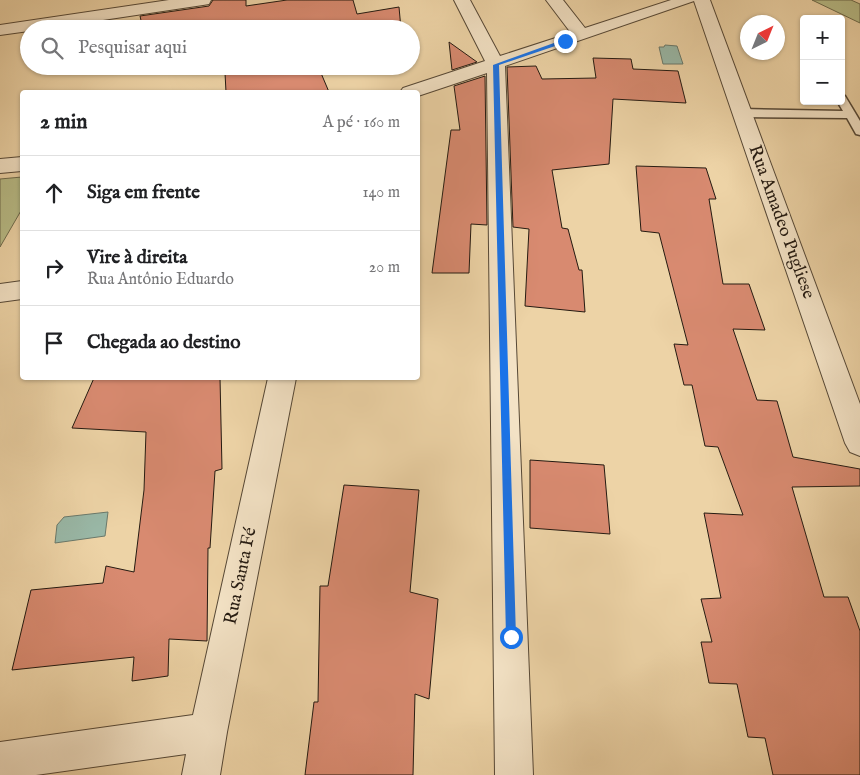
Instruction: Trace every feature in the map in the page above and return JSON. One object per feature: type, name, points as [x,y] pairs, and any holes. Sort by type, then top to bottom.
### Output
[{"type":"street","points":[[68,20],[203,0]]},
{"type":"street","points":[[462,0],[496,65],[514,775]]},
{"type":"street","points":[[554,0],[582,35]]},
{"type":"street","points":[[416,90],[687,0]]},
{"type":"street","name":"Rua Amadeo Pugliese","points":[[702,0],[860,443]]},
{"type":"street","points":[[0,30],[20,27]]},
{"type":"street","points":[[0,166],[20,164]]},
{"type":"street","points":[[0,293],[20,290]]},
{"type":"street","name":"Rua Santa Fé","points":[[201,775],[208,732],[282,380]]},
{"type":"street","points":[[0,761],[208,732]]},
{"type":"lane","points":[[845,105],[860,131]]},
{"type":"lane","points":[[742,114],[851,115]]},
{"type":"green space","points":[[812,0],[851,0],[860,4],[860,23]]},
{"type":"green space","points":[[20,177],[20,212],[0,247],[0,179]]},
{"type":"shaded area","points":[[665,45],[677,46],[683,64],[663,64],[659,47],[664,47]]},
{"type":"shaded area","points":[[108,512],[105,536],[55,543],[57,525],[64,517]]},
{"type":"building","points":[[213,0],[246,0],[246,6],[287,0],[353,0],[357,14],[399,7],[400,20],[141,20],[140,16],[209,6]]},
{"type":"building","points":[[449,42],[477,62],[452,70]]},
{"type":"building","points":[[593,58],[631,59],[633,69],[678,71],[686,103],[613,99],[609,164],[552,170],[562,228],[568,229],[579,270],[582,270],[585,312],[525,306],[529,229],[513,227],[507,67],[536,66],[542,79],[596,78]]},
{"type":"building","points":[[225,75],[322,75],[328,90],[226,90]]},
{"type":"building","points":[[485,76],[487,225],[471,224],[469,273],[432,273],[451,130],[460,130],[454,86]]},
{"type":"building","points":[[636,166],[706,168],[716,199],[709,199],[723,284],[749,284],[765,330],[733,329],[757,400],[777,401],[793,457],[860,469],[860,486],[792,487],[824,597],[848,597],[860,631],[860,775],[773,775],[765,738],[748,737],[737,684],[709,683],[701,642],[712,642],[701,599],[721,598],[704,513],[743,515],[718,447],[705,446],[692,385],[684,385],[674,344],[688,345],[659,233],[641,231]]},
{"type":"building","points":[[93,380],[220,380],[222,469],[215,471],[210,548],[208,548],[207,641],[169,639],[168,676],[132,681],[134,657],[12,670],[31,590],[103,583],[106,566],[134,572],[144,490],[146,432],[72,428]]},
{"type":"building","points":[[530,460],[604,465],[610,534],[530,528]]},
{"type":"building","points":[[344,485],[419,490],[410,592],[438,599],[429,699],[415,694],[413,775],[305,775],[314,702],[318,702],[320,586],[328,586]]},
{"type":"route","points":[[511,637],[496,65],[565,41]]}]
